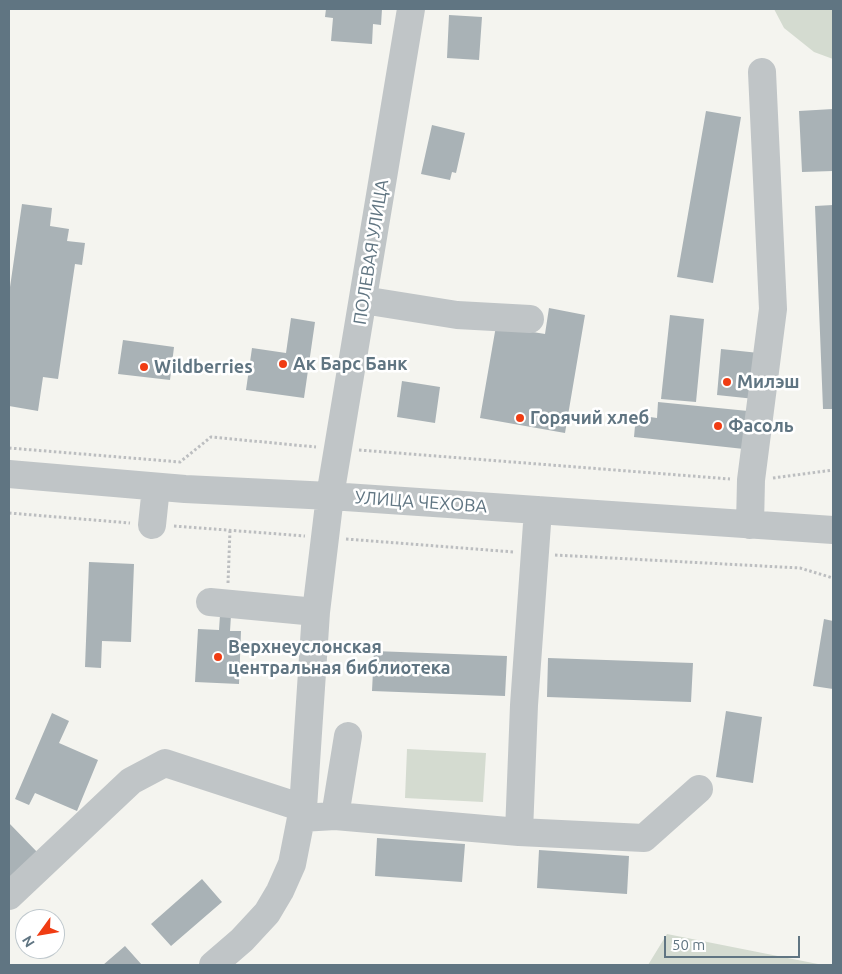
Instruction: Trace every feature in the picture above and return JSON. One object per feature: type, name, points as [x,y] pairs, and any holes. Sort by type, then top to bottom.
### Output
[{"type":"street","name":"ПОЛЕВАЯ УЛИЦА","points":[[213,965],[242,940],[261,920],[280,891],[292,864],[302,813],[316,612],[330,496],[411,9]]},
{"type":"street","points":[[750,524],[751,480],[773,309],[762,72]]},
{"type":"street","points":[[363,300],[457,315],[530,319]]},
{"type":"street","name":"УЛИЦА ЧЕХОВА","points":[[9,474],[156,487],[330,496],[833,530]]},
{"type":"street","points":[[152,524],[156,487]]},
{"type":"street","points":[[519,832],[524,705],[538,510]]},
{"type":"street","points":[[218,602],[316,612]]},
{"type":"street","points":[[335,816],[348,736]]},
{"type":"street","points":[[9,896],[131,781],[165,763],[302,813],[519,832],[644,838],[699,789]]},
{"type":"path","points":[[9,448],[180,462],[211,438],[751,480],[833,470]]},
{"type":"path","points":[[9,513],[534,554],[800,568],[833,578]]},
{"type":"path","points":[[218,602],[230,530]]},
{"type":"shaded area","points":[[774,9],[833,9],[833,59],[814,52],[784,28]]},
{"type":"shaded area","points":[[407,749],[486,753],[483,802],[405,798]]},
{"type":"shaded area","points":[[667,934],[823,965],[648,965]]},
{"type":"building","points":[[326,9],[382,9],[381,25],[373,24],[372,44],[331,41],[333,18],[325,17]]},
{"type":"building","points":[[449,15],[482,17],[479,60],[447,58]]},
{"type":"building","points":[[833,109],[833,171],[802,172],[799,111]]},
{"type":"building","points":[[706,111],[741,117],[713,283],[677,277]]},
{"type":"building","points":[[432,125],[465,133],[456,173],[452,172],[450,180],[421,174]]},
{"type":"building","points":[[22,204],[52,208],[50,226],[69,229],[67,241],[85,243],[82,265],[75,264],[58,379],[43,377],[38,411],[9,406],[9,294]]},
{"type":"building","points":[[833,205],[833,409],[823,409],[815,206]]},
{"type":"building","points":[[549,308],[585,315],[565,433],[480,418],[496,326],[545,334]]},
{"type":"building","points":[[670,315],[704,319],[696,402],[661,399]]},
{"type":"building","points":[[291,318],[315,322],[304,398],[246,390],[252,348],[286,353]]},
{"type":"building","points":[[123,340],[174,347],[170,380],[118,374]]},
{"type":"building","points":[[721,349],[759,353],[755,399],[717,395]]},
{"type":"building","points":[[402,381],[440,387],[435,423],[397,417]]},
{"type":"building","points":[[658,402],[748,411],[744,449],[634,437],[636,415],[657,418]]},
{"type":"building","points":[[89,562],[134,564],[131,642],[102,641],[101,668],[85,667]]},
{"type":"building","name":"Верхнеуслонская центральная библиотека","points":[[220,615],[231,615],[230,631],[241,631],[239,684],[195,682],[198,629],[219,630]]},
{"type":"building","points":[[824,619],[833,621],[833,689],[813,686]]},
{"type":"building","points":[[374,651],[507,656],[505,696],[372,691]]},
{"type":"building","points":[[548,658],[693,663],[691,702],[547,697]]},
{"type":"building","points":[[726,711],[762,717],[753,783],[716,777]]},
{"type":"building","points":[[52,713],[69,721],[59,743],[98,760],[77,811],[35,793],[29,805],[15,799]]},
{"type":"building","points":[[9,823],[38,853],[9,881]]},
{"type":"building","points":[[377,838],[465,844],[462,882],[375,876]]},
{"type":"building","points":[[539,850],[629,856],[627,894],[537,888]]},
{"type":"building","points":[[202,879],[222,902],[171,946],[151,924]]},
{"type":"building","points":[[125,946],[142,965],[103,965]]},
{"type":"place","name":"Ак Барс Банк","points":[[283,364]]},
{"type":"place","name":"Wildberries","points":[[144,367]]},
{"type":"place","name":"Милэш","points":[[727,382]]},
{"type":"place","name":"Горячий хлеб","points":[[520,418]]},
{"type":"place","name":"Фасоль","points":[[718,426]]},
{"type":"place","name":"Верхнеуслонская центральная библиотека","points":[[218,657]]}]
